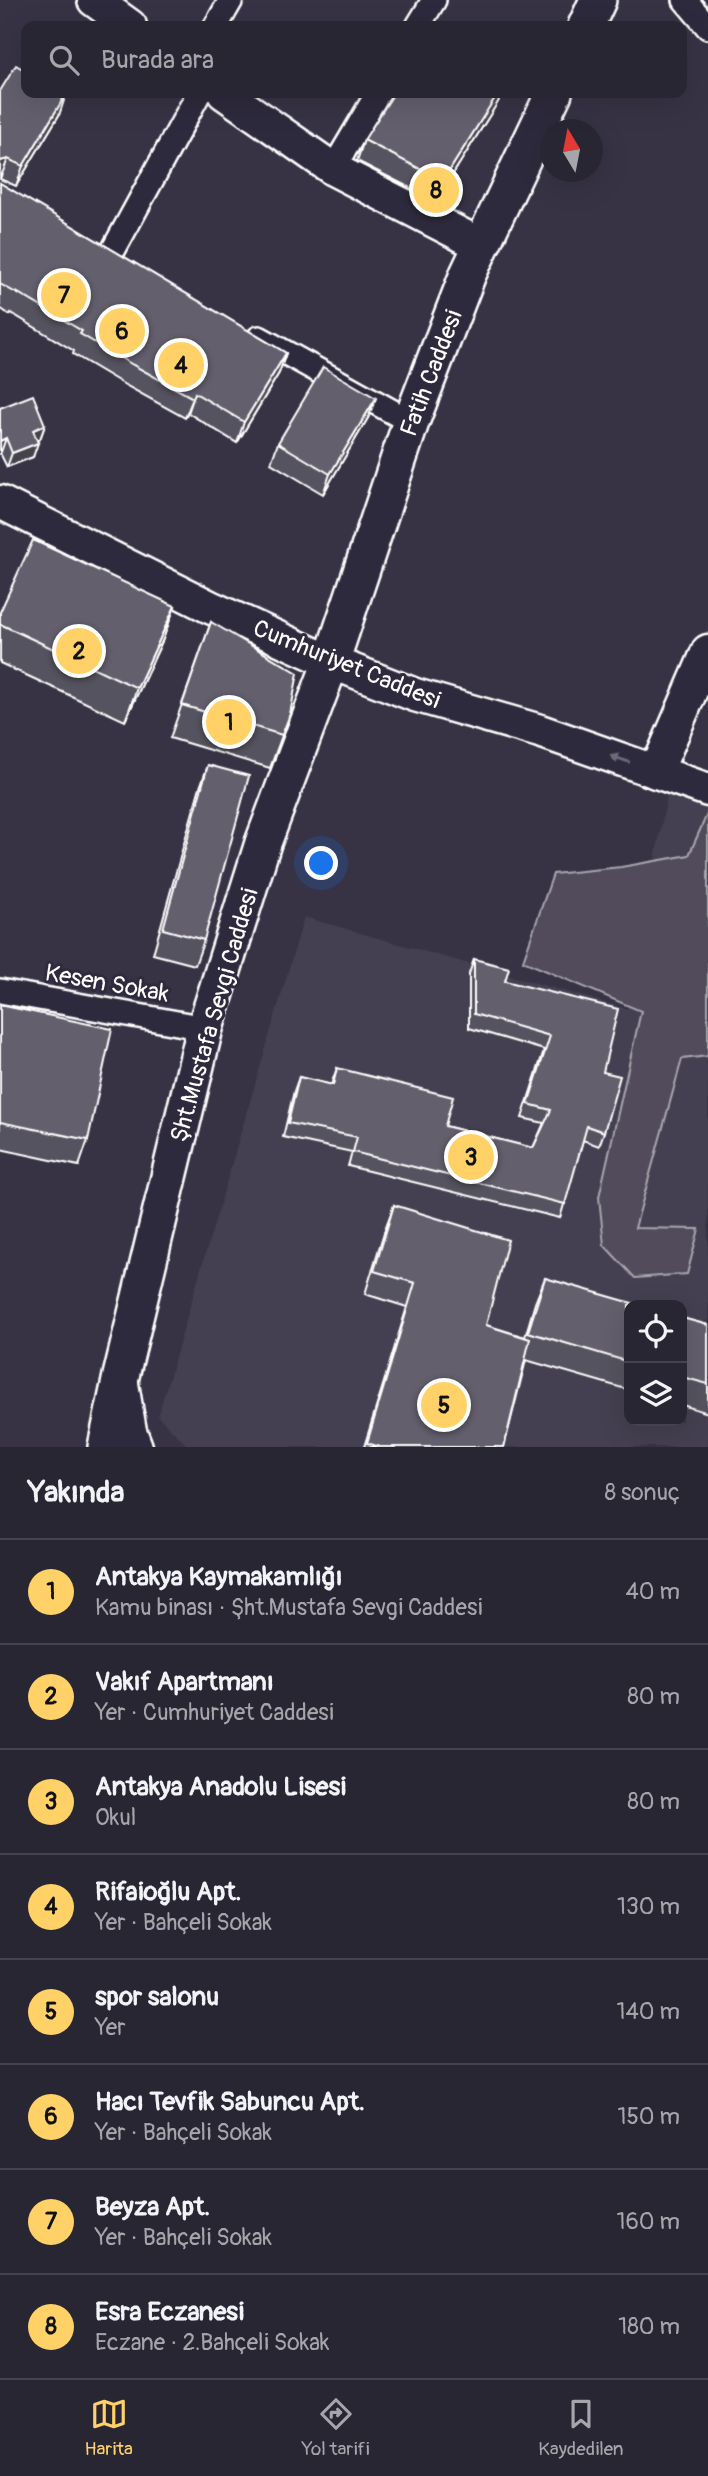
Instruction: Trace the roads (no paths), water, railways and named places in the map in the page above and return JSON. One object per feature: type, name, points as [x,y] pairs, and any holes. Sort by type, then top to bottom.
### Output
[{"type":"main road","points":[[94,0],[123,21]]},
{"type":"main road","points":[[588,21],[598,0]]},
{"type":"main road","points":[[231,98],[332,169],[481,246]]},
{"type":"main road","name":"Fatih Caddesi","points":[[331,662],[411,422],[468,274],[552,98]]},
{"type":"main road","name":"Cumhuriyet Caddesi","points":[[0,502],[211,607],[331,662],[415,695],[540,731],[708,790]]},
{"type":"main road","points":[[656,772],[708,651]]},
{"type":"main road","name":"Şht.Mustafa Sevgi Caddesi","points":[[106,1447],[205,1028],[263,843],[331,662]]},
{"type":"main road","name":"Şht.Mustafa Sevgi Caddesi","points":[[121,1376],[135,1447]]},
{"type":"street","points":[[219,21],[231,0]]},
{"type":"street","points":[[421,21],[434,0]]},
{"type":"street","points":[[685,0],[708,27]]},
{"type":"street","points":[[110,256],[196,98]]},
{"type":"street","points":[[332,169],[375,98]]},
{"type":"street","points":[[88,244],[134,270]]},
{"type":"street","points":[[243,329],[411,422]]},
{"type":"street","name":"Kesen Sokak","points":[[0,991],[205,1028]]},
{"type":"place","name":"Esra Eczanesi","points":[[436,190]]},
{"type":"place","name":"Beyza Apt.","points":[[64,295]]},
{"type":"place","name":"Hacı Tevfik Sabuncu Apt.","points":[[122,331]]},
{"type":"place","name":"Rifaioğlu Apt.","points":[[181,365]]},
{"type":"place","name":"Vakıf Apartmanı","points":[[79,651]]},
{"type":"place","name":"Antakya Kaymakamlığı","points":[[229,722]]},
{"type":"place","name":"Antakya Anadolu Lisesi","points":[[471,1157]]},
{"type":"place","name":"spor salonu","points":[[444,1405]]}]
